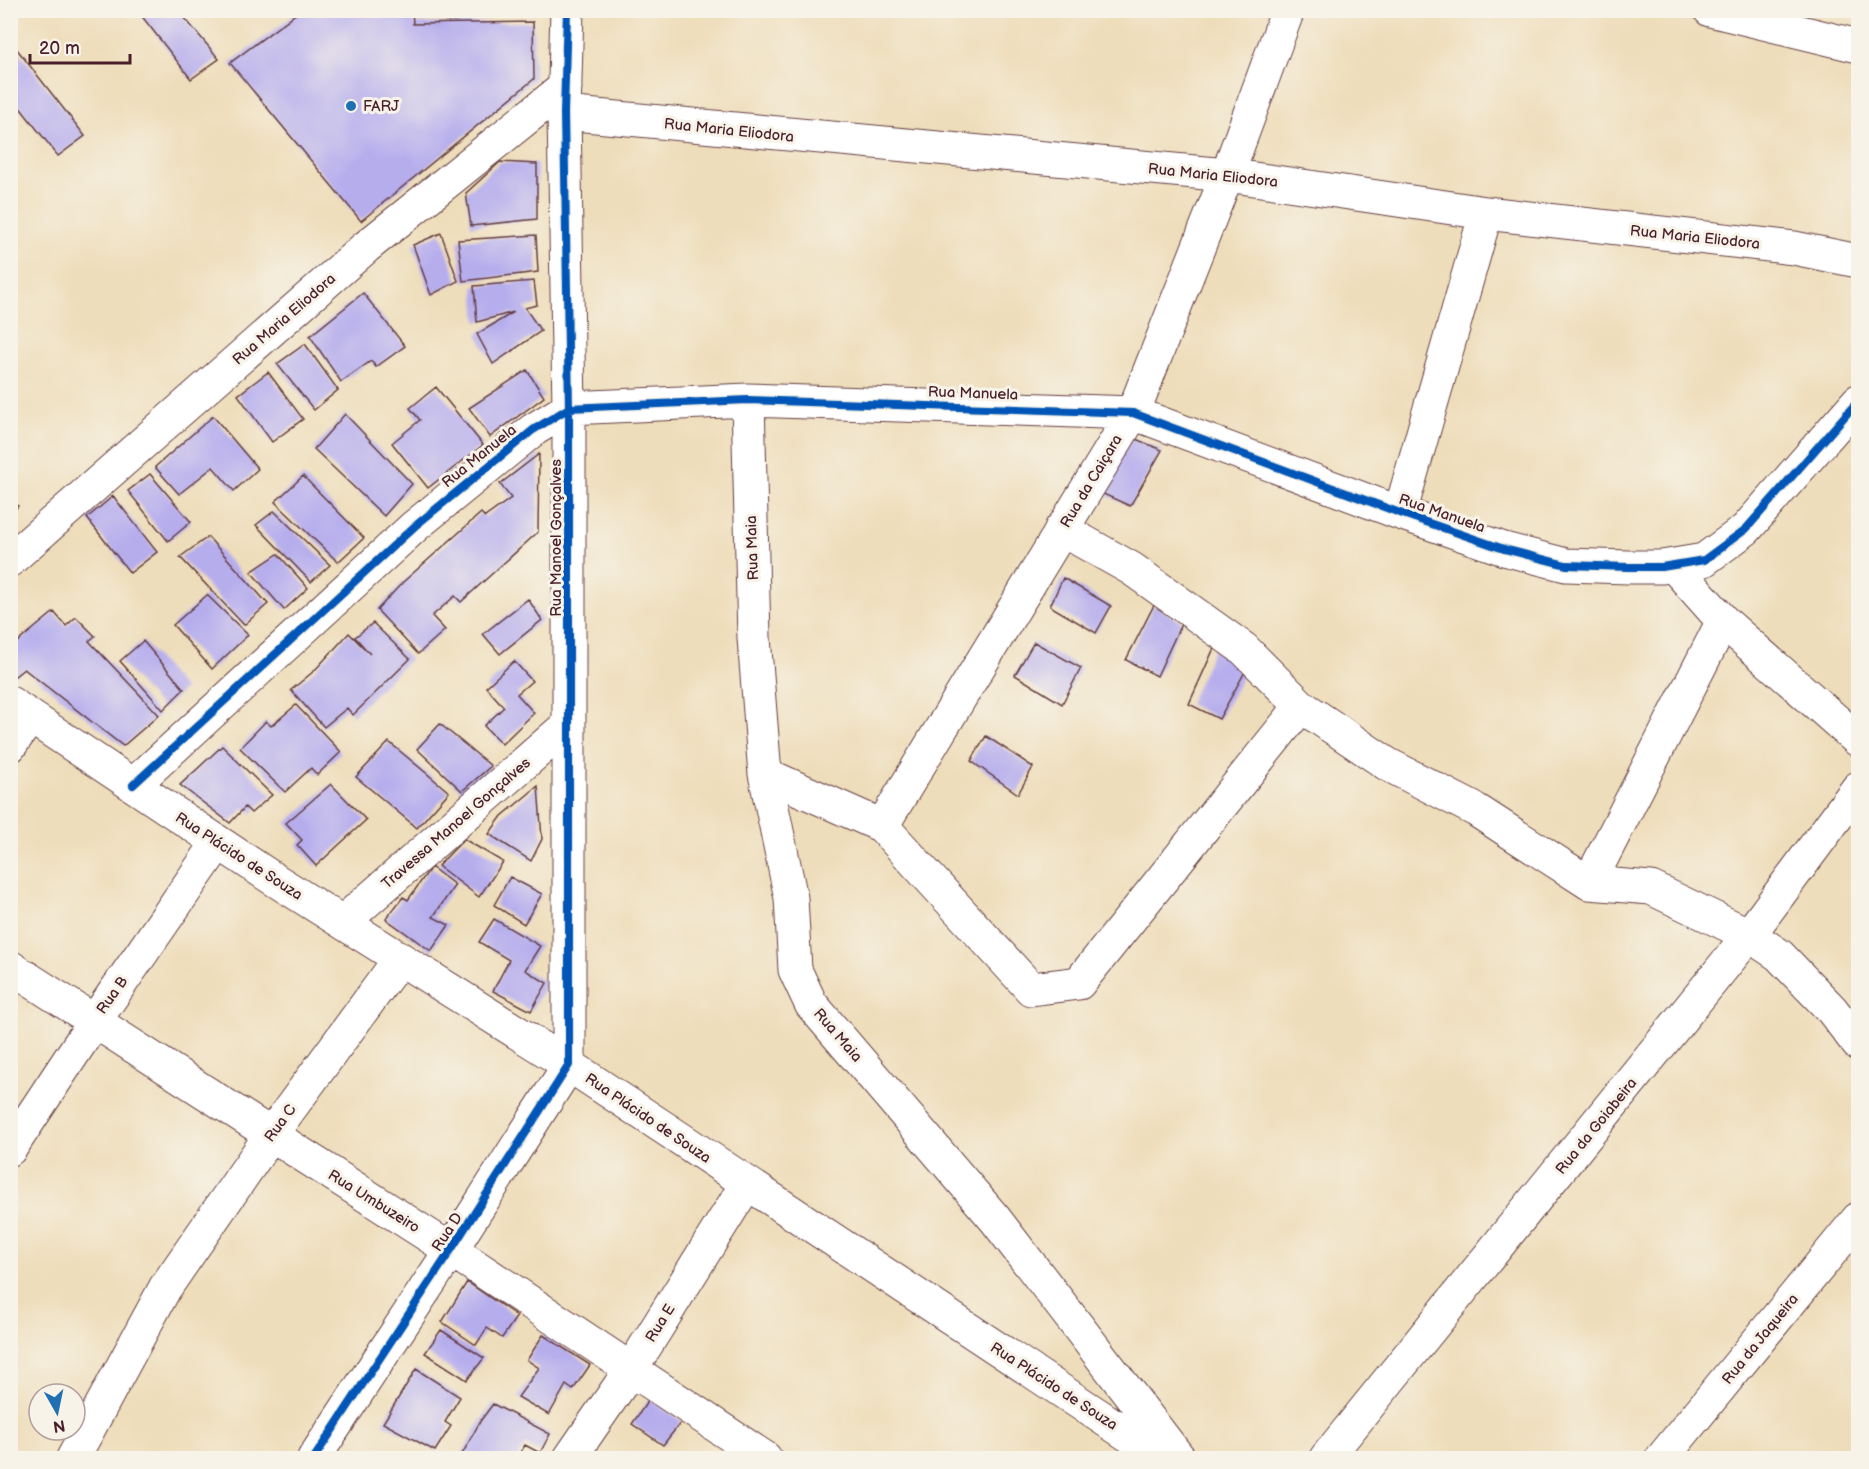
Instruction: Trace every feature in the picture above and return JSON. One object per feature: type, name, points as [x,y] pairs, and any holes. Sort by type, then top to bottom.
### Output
[{"type":"street","name":"Rua Manoel Gonçalves","points":[[567,10],[564,100],[569,408],[569,1065]]},
{"type":"street","name":"Rua da Caiçara","points":[[882,826],[1133,413],[1227,175],[1288,10]]},
{"type":"street","points":[[1710,10],[1858,46]]},
{"type":"street","name":"Rua Maria Eliodora","points":[[10,560],[366,247],[564,100],[1227,175],[1486,213],[1794,248],[1858,261]]},
{"type":"street","points":[[1400,513],[1486,213]]},
{"type":"street","name":"Rua Manuela","points":[[133,785],[415,526],[533,430],[569,408],[748,400],[1133,413],[1400,513],[1504,549],[1566,565],[1674,566],[1704,560],[1746,529],[1858,401]]},
{"type":"street","name":"Rua Maia","points":[[748,400],[754,638],[765,774],[791,898],[795,970],[811,1004],[995,1219],[1179,1458]]},
{"type":"street","points":[[1061,529],[1132,569],[1244,649],[1301,706],[1387,764],[1476,810],[1589,884],[1651,888],[1749,935],[1779,955],[1832,1010],[1858,1044]]},
{"type":"street","points":[[1674,566],[1723,621],[1858,740]]},
{"type":"street","points":[[1589,884],[1723,621]]},
{"type":"street","points":[[765,774],[882,826],[1031,989],[1079,983],[1301,706]]},
{"type":"street","points":[[10,746],[20,710]]},
{"type":"street","name":"Rua Plácido de Souza","points":[[20,710],[218,843],[399,960],[569,1065],[746,1185],[1163,1458]]},
{"type":"street","name":"Travessa Manoel Gonçalves","points":[[343,922],[569,724]]},
{"type":"street","name":"Rua da Goiabeira","points":[[1326,1458],[1749,935],[1858,788]]},
{"type":"street","name":"Rua B","points":[[10,1149],[94,1022],[218,843]]},
{"type":"street","name":"Rua C","points":[[73,1458],[165,1288],[270,1136],[399,960]]},
{"type":"street","name":"Rua Umbuzeiro","points":[[10,967],[270,1136],[452,1250],[630,1371],[765,1458]]},
{"type":"street","name":"Rua D","points":[[314,1458],[452,1250],[569,1065]]},
{"type":"street","name":"Rua E","points":[[570,1458],[630,1371],[746,1185]]},
{"type":"street","name":"Rua da Jaqueira","points":[[1662,1458],[1858,1219]]},
{"type":"building","points":[[137,10],[178,10],[219,59],[191,79]]},
{"type":"building","name":"FARJ","points":[[301,10],[412,10],[413,24],[533,22],[534,79],[361,221],[230,63]]},
{"type":"building","points":[[462,10],[535,10],[535,14],[462,14]]},
{"type":"building","points":[[16,48],[85,136],[58,156],[10,95],[10,51]]},
{"type":"building","points":[[500,162],[537,164],[537,219],[471,226],[466,193]]},
{"type":"building","points":[[441,233],[458,281],[431,295],[413,245]]},
{"type":"building","points":[[536,235],[538,272],[463,281],[458,240]]},
{"type":"building","points":[[534,281],[537,305],[525,308],[541,331],[493,364],[477,334],[514,312],[477,322],[474,286]]},
{"type":"building","points":[[363,293],[405,346],[376,367],[371,361],[341,382],[310,336]]},
{"type":"building","points":[[305,344],[338,390],[314,410],[277,364]]},
{"type":"building","points":[[527,370],[544,397],[490,437],[469,408]]},
{"type":"building","points":[[268,372],[303,419],[272,442],[238,395]]},
{"type":"building","points":[[436,387],[483,445],[428,488],[392,443],[420,420],[410,408]]},
{"type":"building","points":[[345,414],[412,484],[384,516],[314,449]]},
{"type":"building","points":[[213,416],[258,469],[234,491],[213,467],[179,494],[155,467]]},
{"type":"building","points":[[1131,437],[1162,450],[1130,506],[1101,493]]},
{"type":"building","points":[[539,454],[538,532],[461,602],[455,596],[432,616],[445,630],[418,654],[377,610],[403,582],[481,513],[485,517],[511,498],[500,484]]},
{"type":"building","points":[[150,474],[191,522],[168,541],[128,491]]},
{"type":"building","points":[[303,476],[364,538],[338,562],[275,502]]},
{"type":"building","points":[[113,496],[157,552],[130,573],[87,518]]},
{"type":"building","points":[[10,501],[18,506],[10,516]]},
{"type":"building","points":[[274,511],[330,565],[311,582],[256,525]]},
{"type":"building","points":[[208,537],[268,604],[244,625],[180,557]]},
{"type":"building","points":[[278,554],[308,588],[284,610],[251,572]]},
{"type":"building","points":[[1063,578],[1111,606],[1096,633],[1050,606]]},
{"type":"building","points":[[207,595],[248,635],[212,669],[173,625]]},
{"type":"building","points":[[528,599],[542,620],[500,654],[483,634]]},
{"type":"building","points":[[1154,605],[1182,622],[1157,676],[1126,660]]},
{"type":"building","points":[[54,612],[66,626],[76,617],[95,636],[89,641],[159,715],[123,746],[24,669],[15,676],[10,672],[10,648]]},
{"type":"building","points":[[373,623],[410,659],[353,715],[347,708],[324,727],[291,690],[314,671],[349,633],[370,654],[355,637]]},
{"type":"building","points":[[143,641],[184,689],[163,710],[120,661]]},
{"type":"building","points":[[1034,642],[1081,668],[1062,704],[1015,675]]},
{"type":"building","points":[[1215,646],[1247,668],[1219,719],[1189,704]]},
{"type":"building","points":[[514,661],[532,681],[517,694],[534,713],[502,744],[484,726],[504,707],[486,687]]},
{"type":"building","points":[[296,705],[341,752],[317,775],[311,768],[285,792],[240,748],[266,721],[271,726]]},
{"type":"building","points":[[440,724],[491,766],[462,791],[417,749]]},
{"type":"building","points":[[986,736],[1033,767],[1018,794],[971,761]]},
{"type":"building","points":[[389,742],[449,792],[417,828],[356,777]]},
{"type":"building","points":[[222,746],[272,795],[251,813],[245,807],[230,823],[180,785]]},
{"type":"building","points":[[331,784],[366,820],[316,866],[297,845],[302,840],[286,823]]},
{"type":"building","points":[[538,786],[542,839],[531,861],[489,834],[502,816]]},
{"type":"building","points":[[464,839],[503,862],[479,897],[438,866]]},
{"type":"building","points":[[431,867],[455,885],[433,917],[449,925],[431,951],[386,919],[403,897],[408,900]]},
{"type":"building","points":[[510,877],[542,894],[524,924],[494,905]]},
{"type":"building","points":[[494,919],[540,946],[525,970],[547,983],[531,1011],[493,991],[509,960],[479,942]]},
{"type":"building","points":[[467,1282],[517,1316],[502,1338],[487,1328],[476,1345],[442,1322]]},
{"type":"building","points":[[441,1330],[484,1358],[467,1380],[425,1353]]},
{"type":"building","points":[[543,1335],[590,1365],[573,1390],[566,1385],[549,1415],[518,1397],[539,1368],[527,1360]]},
{"type":"building","points":[[416,1369],[460,1397],[445,1422],[451,1426],[435,1451],[383,1423]]},
{"type":"building","points":[[649,1399],[682,1421],[663,1445],[632,1424]]},
{"type":"building","points":[[493,1404],[550,1434],[540,1453],[525,1445],[517,1458],[460,1458],[481,1420]]},
{"type":"cycle path","points":[[314,1458],[569,1065],[569,408],[564,113],[567,10]]},
{"type":"cycle path","points":[[133,785],[415,526],[533,430],[569,408],[748,400],[1133,413],[1400,513],[1504,549],[1566,565],[1662,567],[1704,560],[1746,529],[1858,401]]},
{"type":"place","name":"FARJ","points":[[351,106]]}]
